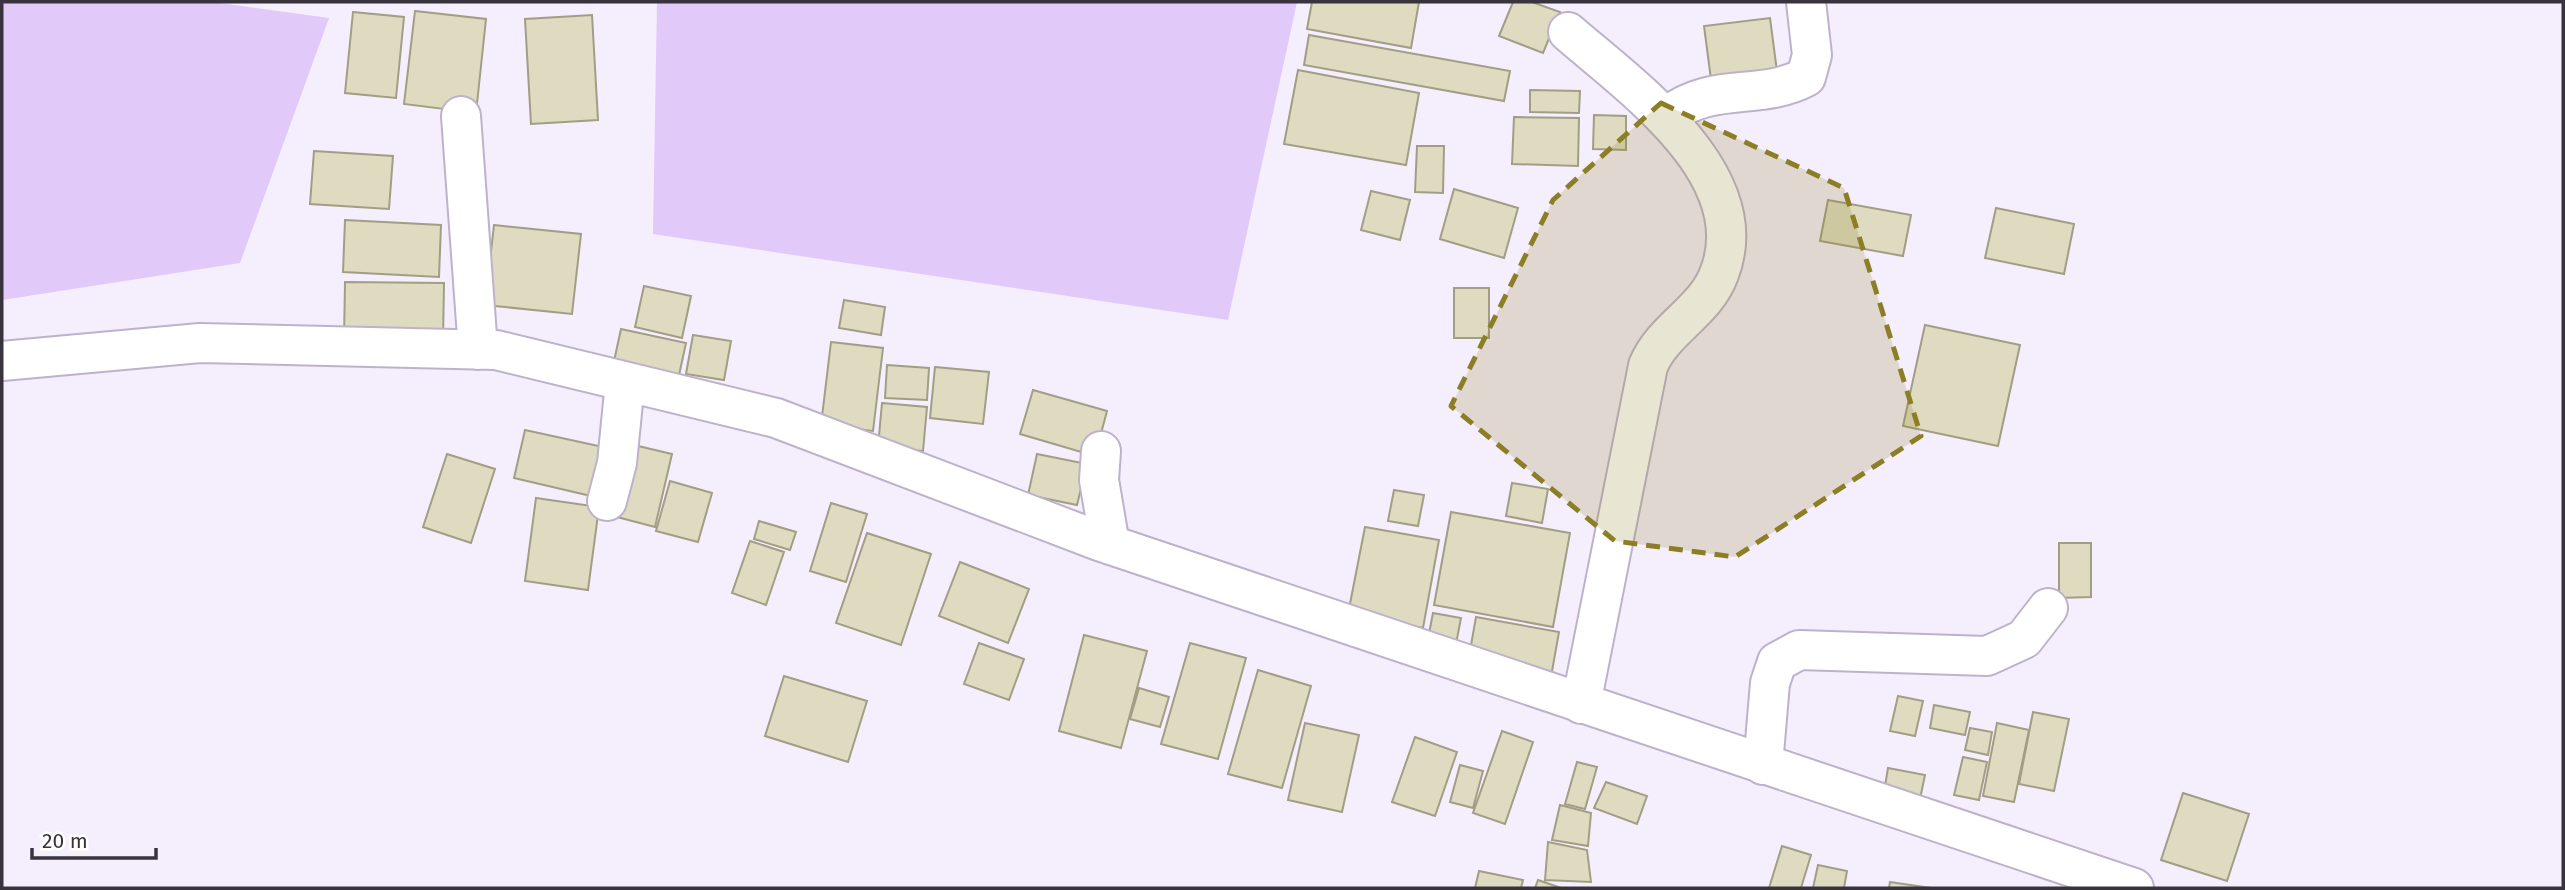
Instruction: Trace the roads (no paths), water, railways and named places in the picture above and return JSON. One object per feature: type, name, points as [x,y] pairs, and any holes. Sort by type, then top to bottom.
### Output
[{"type":"street","points":[[1666,117],[1682,104],[1710,94],[1788,86],[1806,77],[1812,55],[1806,2]]},
{"type":"street","points":[[1568,32],[1666,117],[1687,142],[1722,204],[1726,250],[1719,276],[1701,304],[1656,347],[1648,366],[1581,704]]},
{"type":"street","points":[[461,116],[478,350]]},
{"type":"street","points":[[2,361],[200,343],[496,350],[776,418],[1110,545],[2134,888]]},
{"type":"street","points":[[607,500],[617,463],[625,382]]},
{"type":"street","points":[[1101,451],[1099,480],[1110,545]]},
{"type":"street","points":[[1763,765],[1770,683],[1777,662],[1799,650],[1987,656],[2024,639],[2048,608]]}]
